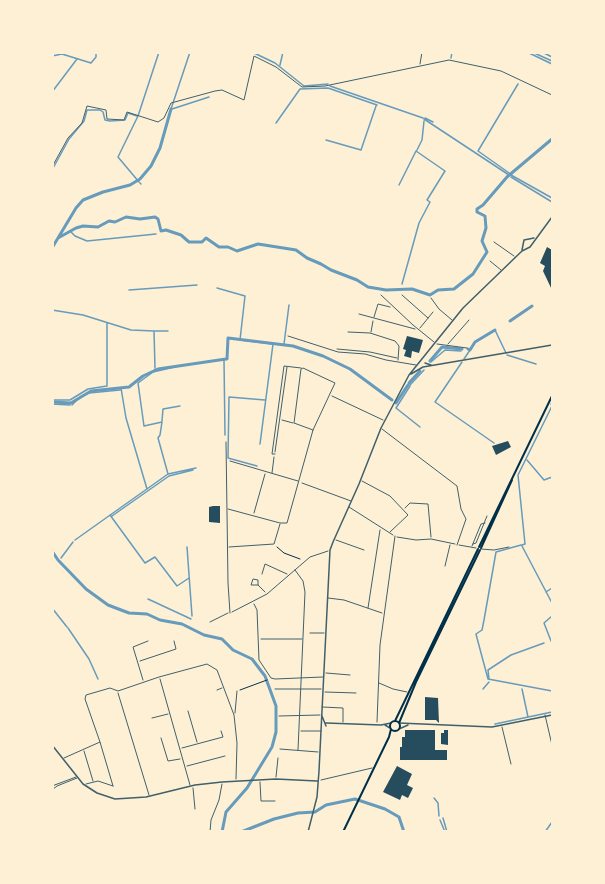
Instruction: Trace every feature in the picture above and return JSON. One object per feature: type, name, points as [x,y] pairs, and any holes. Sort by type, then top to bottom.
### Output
[{"type":"main road","points":[[398,722],[552,396]]},
{"type":"main road","points":[[343,831],[389,737],[399,729],[398,722],[409,693],[479,549]]},
{"type":"main road","points":[[389,737],[391,723],[398,722]]},
{"type":"main road","points":[[390,728],[395,731]]},
{"type":"street","points":[[420,66],[422,52]]},
{"type":"street","points":[[52,167],[68,138],[81,123],[87,106],[106,110],[107,119],[124,120],[127,112],[158,122],[174,102],[218,90],[244,100],[254,56],[276,67],[302,87],[325,86],[448,60],[495,69],[552,95]]},
{"type":"street","points":[[321,731],[325,724],[322,707],[330,550],[384,421],[413,368],[452,320],[525,247],[530,247],[552,217]]},
{"type":"street","points":[[525,247],[524,240],[530,240],[538,234]]},
{"type":"street","points":[[494,242],[516,258]]},
{"type":"street","points":[[490,261],[502,271]]},
{"type":"street","points":[[381,295],[435,342],[467,348]]},
{"type":"street","points":[[402,295],[428,318]]},
{"type":"street","points":[[431,298],[439,309],[452,320]]},
{"type":"street","points":[[370,333],[378,304],[392,306]]},
{"type":"street","points":[[419,329],[433,312]]},
{"type":"street","points":[[358,314],[414,329],[417,327]]},
{"type":"street","points":[[447,346],[469,320]]},
{"type":"street","points":[[348,332],[370,333],[397,343],[398,362]]},
{"type":"street","points":[[288,336],[338,352],[365,354],[412,364],[419,362]]},
{"type":"street","points":[[419,362],[423,365],[431,365],[552,345]]},
{"type":"street","points":[[337,349],[398,357]]},
{"type":"street","points":[[407,377],[423,365],[425,354]]},
{"type":"street","points":[[419,362],[423,365]]},
{"type":"street","points":[[412,364],[413,368]]},
{"type":"street","points":[[228,509],[280,523],[288,523],[313,430],[336,383],[301,368],[284,366],[272,454],[272,473]]},
{"type":"street","points":[[273,455],[286,368],[289,366]]},
{"type":"street","points":[[294,423],[301,368]]},
{"type":"street","points":[[330,395],[384,421]]},
{"type":"street","points":[[276,421],[294,423],[313,430]]},
{"type":"street","points":[[381,428],[457,486],[461,509],[466,519],[457,544]]},
{"type":"street","points":[[226,442],[230,613]]},
{"type":"street","points":[[228,462],[272,473],[351,501]]},
{"type":"street","points":[[253,515],[266,472]]},
{"type":"street","points":[[360,480],[381,490],[408,515],[390,533]]},
{"type":"street","points":[[404,510],[410,503],[428,504],[431,539]]},
{"type":"street","points":[[349,507],[395,536],[416,540],[431,539],[479,549],[494,550],[509,547]]},
{"type":"street","points":[[471,547],[476,543],[487,516]]},
{"type":"street","points":[[227,547],[274,544],[280,523]]},
{"type":"street","points":[[473,544],[472,541],[481,524],[485,523]]},
{"type":"street","points":[[368,608],[381,529]]},
{"type":"street","points":[[376,724],[383,613],[395,536]]},
{"type":"street","points":[[334,539],[364,550]]},
{"type":"street","points":[[445,566],[451,544]]},
{"type":"street","points":[[210,622],[267,594],[304,560],[330,550]]},
{"type":"street","points":[[262,573],[265,564],[289,575]]},
{"type":"street","points":[[295,570],[303,581],[305,592],[298,750]]},
{"type":"street","points":[[258,585],[267,594]]},
{"type":"street","points":[[328,598],[344,600],[383,613]]},
{"type":"street","points":[[253,602],[257,610],[259,660],[271,679],[324,677]]},
{"type":"street","points":[[310,633],[326,633]]},
{"type":"street","points":[[259,639],[303,639]]},
{"type":"street","points":[[144,682],[133,647],[148,641]]},
{"type":"street","points":[[138,661],[176,649],[174,641]]},
{"type":"street","points":[[85,785],[93,781],[113,786],[84,697],[87,694],[110,688],[118,691],[207,664],[217,670],[234,715]]},
{"type":"street","points":[[324,673],[350,675]]},
{"type":"street","points":[[159,677],[191,786],[195,809]]},
{"type":"street","points":[[378,682],[409,693]]},
{"type":"street","points":[[217,690],[224,687]]},
{"type":"street","points":[[275,689],[323,689]]},
{"type":"street","points":[[118,691],[149,797]]},
{"type":"street","points":[[236,781],[237,743],[234,715],[237,691]]},
{"type":"street","points":[[323,692],[356,693]]},
{"type":"street","points":[[322,707],[344,708],[343,724]]},
{"type":"street","points":[[189,711],[198,744]]},
{"type":"street","points":[[152,718],[170,714]]},
{"type":"street","points":[[279,716],[322,715]]},
{"type":"street","points":[[545,715],[552,745]]},
{"type":"street","points":[[398,722],[409,725],[492,727],[552,715]]},
{"type":"street","points":[[381,725],[391,723]]},
{"type":"street","points":[[325,724],[376,724],[390,728]]},
{"type":"street","points":[[308,831],[318,781],[321,731],[325,724]]},
{"type":"street","points":[[399,729],[409,725]]},
{"type":"street","points":[[501,725],[511,764]]},
{"type":"street","points":[[180,749],[223,737],[221,731]]},
{"type":"street","points":[[299,731],[321,731]]},
{"type":"street","points":[[161,738],[168,761],[182,758]]},
{"type":"street","points":[[62,759],[100,742]]},
{"type":"street","points":[[53,746],[85,785],[97,794],[115,799],[149,797],[191,786],[222,782],[276,779],[318,781],[374,768]]},
{"type":"street","points":[[84,749],[93,781]]},
{"type":"street","points":[[280,749],[320,752]]},
{"type":"street","points":[[185,767],[225,756]]},
{"type":"street","points":[[276,779],[278,758]]},
{"type":"street","points":[[52,786],[77,777]]},
{"type":"street","points":[[52,790],[77,777]]},
{"type":"street","points":[[260,780],[261,801],[275,801]]},
{"type":"street","points":[[210,831],[222,782]]},
{"type":"path","points":[[274,544],[284,553],[304,560]]},
{"type":"path","points":[[237,691],[271,679]]},
{"type":"building","points":[[547,247],[552,250],[552,290],[543,271],[545,266],[540,263]]},
{"type":"building","points":[[407,336],[423,340],[419,353],[412,351],[411,358],[404,356],[406,350],[403,349]]},
{"type":"building","points":[[508,441],[511,447],[496,455],[492,446]]},
{"type":"building","points":[[220,506],[220,523],[209,522],[209,507]]},
{"type":"building","points":[[425,697],[438,698],[439,723],[436,720],[425,720]]},
{"type":"building","points":[[405,730],[435,730],[435,750],[447,750],[447,760],[400,760],[400,747],[402,747],[402,737],[405,737]]},
{"type":"building","points":[[444,730],[448,730],[448,745],[441,744],[441,733],[444,733]]},
{"type":"building","points":[[397,766],[412,774],[407,785],[413,788],[408,798],[402,795],[400,800],[383,792]]},
{"type":"waterway","points":[[52,56],[62,54],[91,63],[96,57],[96,52]]},
{"type":"waterway","points":[[139,182],[118,157],[138,116],[159,52]]},
{"type":"waterway","points":[[171,109],[190,52]]},
{"type":"waterway","points":[[252,52],[275,63],[304,86],[328,84]]},
{"type":"waterway","points":[[280,65],[283,52]]},
{"type":"waterway","points":[[451,58],[452,52]]},
{"type":"waterway","points":[[527,52],[552,64]]},
{"type":"waterway","points":[[532,52],[552,61]]},
{"type":"waterway","points":[[542,52],[552,57]]},
{"type":"waterway","points":[[52,92],[77,59]]},
{"type":"waterway","points":[[512,175],[478,151],[518,84]]},
{"type":"waterway","points":[[330,86],[423,118]]},
{"type":"waterway","points":[[276,123],[300,89],[328,88],[377,105]]},
{"type":"waterway","points":[[172,109],[209,97]]},
{"type":"waterway","points":[[326,140],[361,150],[376,106]]},
{"type":"waterway","points":[[52,248],[83,200],[130,185],[140,179],[151,166],[160,148],[171,109]]},
{"type":"waterway","points":[[52,170],[69,139],[84,121],[87,110],[100,110],[105,120],[110,121],[125,120],[128,113],[137,116]]},
{"type":"waterway","points":[[425,118],[433,122]]},
{"type":"waterway","points":[[424,119],[509,175]]},
{"type":"waterway","points":[[417,150],[422,140],[424,121]]},
{"type":"waterway","points":[[58,238],[83,226],[98,227],[109,221],[115,222],[126,217],[140,219],[155,217],[158,219],[161,231],[166,230],[181,235],[189,242],[202,242],[206,238],[219,247],[228,247],[237,251],[258,244],[296,250],[307,258],[368,287],[386,290],[412,289],[430,295],[438,290],[454,289],[473,274],[487,252],[482,241],[486,228],[485,216],[477,212],[477,209],[507,177],[552,139]]},
{"type":"waterway","points":[[399,185],[416,151],[445,171],[427,200],[430,202],[419,223],[402,284]]},
{"type":"waterway","points":[[511,175],[552,198]]},
{"type":"waterway","points":[[511,177],[552,202]]},
{"type":"waterway","points":[[70,231],[87,241],[156,234]]},
{"type":"waterway","points":[[129,290],[197,285]]},
{"type":"waterway","points":[[217,288],[245,296],[240,340],[273,344],[260,444]]},
{"type":"waterway","points":[[284,344],[289,305]]},
{"type":"waterway","points":[[510,321],[532,306]]},
{"type":"waterway","points":[[52,310],[83,315],[131,330],[154,331],[155,368]]},
{"type":"waterway","points":[[52,400],[70,400],[88,389],[107,386],[107,323]]},
{"type":"waterway","points":[[495,330],[506,353]]},
{"type":"waterway","points":[[468,349],[470,350],[475,342],[495,330]]},
{"type":"waterway","points":[[154,331],[168,331]]},
{"type":"waterway","points":[[227,359],[228,338],[293,346],[323,356],[350,369],[392,400]]},
{"type":"waterway","points":[[430,361],[442,347],[462,349]]},
{"type":"waterway","points":[[431,362],[445,350],[461,351]]},
{"type":"waterway","points":[[464,359],[470,350]]},
{"type":"waterway","points":[[507,355],[536,364]]},
{"type":"waterway","points":[[52,402],[71,403],[91,391],[129,387],[143,376],[158,369],[226,359]]},
{"type":"waterway","points":[[224,360],[225,435]]},
{"type":"waterway","points":[[462,362],[435,402],[494,443]]},
{"type":"waterway","points":[[168,474],[158,438],[162,422],[144,426],[138,383],[153,372],[179,366]]},
{"type":"waterway","points":[[410,385],[424,370]]},
{"type":"waterway","points":[[409,383],[420,371]]},
{"type":"waterway","points":[[396,403],[408,385]]},
{"type":"waterway","points":[[410,386],[396,408],[420,427]]},
{"type":"waterway","points":[[121,388],[126,418],[147,489]]},
{"type":"waterway","points":[[72,405],[80,397],[89,393],[120,390]]},
{"type":"waterway","points":[[257,466],[228,458],[229,397],[265,400]]},
{"type":"waterway","points":[[52,404],[70,405]]},
{"type":"waterway","points":[[162,421],[163,409],[180,406]]},
{"type":"waterway","points":[[522,545],[525,544],[518,475],[552,406]]},
{"type":"waterway","points":[[527,460],[544,480],[552,477]]},
{"type":"waterway","points":[[75,540],[168,474],[196,468]]},
{"type":"waterway","points":[[112,516],[169,476],[193,470]]},
{"type":"waterway","points":[[110,515],[145,563],[155,557],[177,586],[189,578]]},
{"type":"waterway","points":[[61,558],[73,542]]},
{"type":"waterway","points":[[521,545],[496,552],[482,630],[476,634],[488,679],[552,691]]},
{"type":"waterway","points":[[522,546],[552,603]]},
{"type":"waterway","points":[[187,547],[192,616]]},
{"type":"waterway","points":[[52,551],[86,589],[108,605],[129,613],[147,614],[160,620],[182,624],[204,635],[222,639],[233,650],[252,659],[265,676],[276,706],[276,732],[272,747],[247,788],[226,812],[222,832]]},
{"type":"waterway","points":[[546,592],[552,588]]},
{"type":"waterway","points":[[148,599],[191,619]]},
{"type":"waterway","points":[[52,608],[67,627]]},
{"type":"waterway","points":[[552,616],[544,623],[552,641]]},
{"type":"waterway","points":[[68,628],[89,659],[98,679]]},
{"type":"waterway","points":[[489,679],[488,670],[511,655],[544,643]]},
{"type":"waterway","points":[[483,689],[489,682]]},
{"type":"waterway","points":[[522,689],[528,717]]},
{"type":"waterway","points":[[495,724],[552,712]]},
{"type":"waterway","points":[[434,798],[438,803],[439,816]]},
{"type":"waterway","points":[[241,832],[274,819],[298,813],[315,812],[326,805],[355,799],[385,809],[399,817],[404,832]]},
{"type":"waterway","points":[[443,818],[447,832]]},
{"type":"waterway","points":[[440,820],[445,832]]},
{"type":"waterway","points":[[545,832],[552,822]]}]
